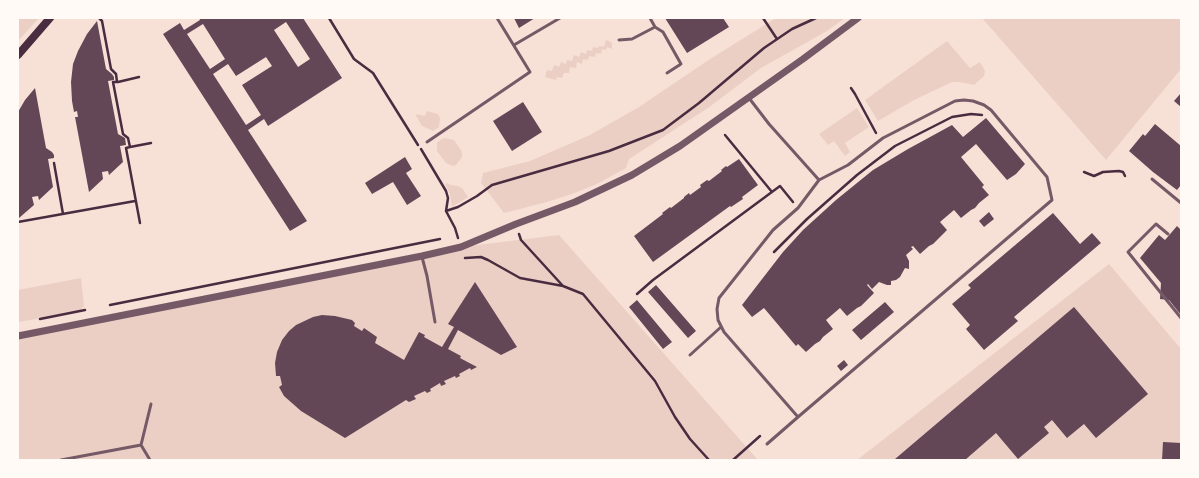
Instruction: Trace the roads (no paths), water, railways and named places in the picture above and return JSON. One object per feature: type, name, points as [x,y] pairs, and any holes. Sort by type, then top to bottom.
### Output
[{"type":"main road","points":[[18,55],[50,18]]},
{"type":"street","points":[[18,336],[461,247],[575,202],[632,175],[680,146],[749,98],[858,18]]},
{"type":"lane","points":[[427,142],[530,72],[497,18]]},
{"type":"lane","points":[[514,45],[560,18]]},
{"type":"lane","points":[[650,18],[655,27],[663,32],[681,64],[667,73]]},
{"type":"lane","points":[[619,40],[632,39],[655,27]]},
{"type":"lane","points":[[749,98],[769,124],[819,180]]},
{"type":"lane","points":[[767,444],[1052,200],[1047,177],[994,114],[984,105],[973,101],[955,101],[883,138],[848,165],[819,180],[798,208],[773,230],[719,298],[717,309],[718,320],[724,332],[798,417]]},
{"type":"lane","points":[[1152,179],[1181,203]]},
{"type":"lane","points":[[1168,234],[1156,224],[1128,252],[1181,318]]},
{"type":"lane","points":[[422,256],[427,276],[434,322]]},
{"type":"lane","points":[[690,355],[721,327]]},
{"type":"lane","points":[[150,460],[141,446],[151,404]]},
{"type":"lane","points":[[61,460],[141,446]]}]
